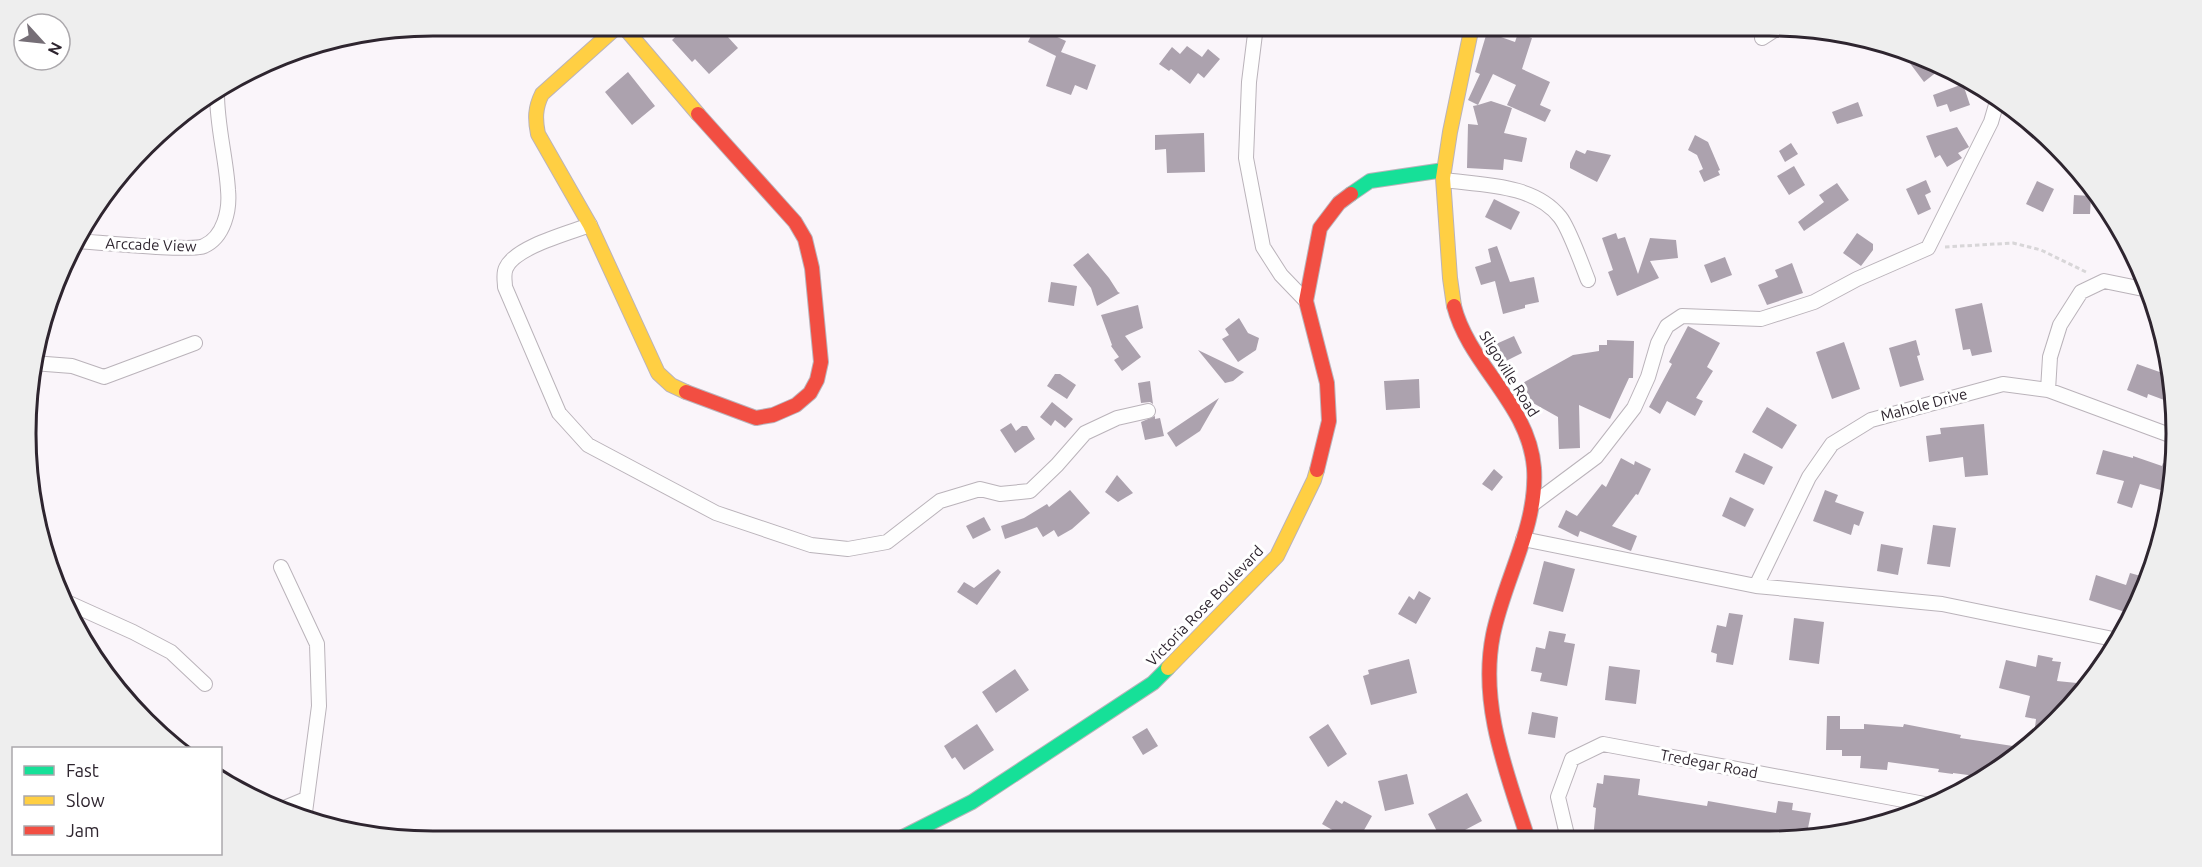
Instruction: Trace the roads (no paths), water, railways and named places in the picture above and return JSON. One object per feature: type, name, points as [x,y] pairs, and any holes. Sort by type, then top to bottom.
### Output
[{"type":"street","points":[[608,36],[542,94],[535,107],[534,120],[538,134],[591,225],[658,373],[671,386],[737,412],[756,418],[773,415],[796,405],[810,393],[817,380],[821,362],[812,268],[805,239],[781,204],[726,148],[629,36]]},
{"type":"street","points":[[1255,36],[1249,82],[1245,158],[1263,247],[1281,275],[1306,301]]},
{"type":"street","name":"Sligoville Road","points":[[1470,36],[1444,175],[1450,293],[1463,331],[1518,416],[1529,441],[1534,468],[1533,504],[1493,635],[1488,668],[1490,708],[1498,746],[1525,831]]},
{"type":"street","name":"Arccade View","points":[[86,242],[179,248],[203,247],[219,234],[226,217],[229,192],[217,100]]},
{"type":"street","points":[[1533,504],[1596,457],[1634,408],[1648,377],[1658,343],[1667,327],[1682,316],[1761,319],[1814,302],[1857,279],[1928,248],[1991,122],[1995,107]]},
{"type":"street","points":[[1444,175],[1539,198],[1561,218],[1588,280]]},
{"type":"street","name":"Victoria Rose Boulevard","points":[[915,831],[972,802],[1153,683],[1277,556],[1314,480],[1329,421],[1327,383],[1306,301],[1320,228],[1339,203],[1370,181],[1444,175]]},
{"type":"street","points":[[591,225],[524,251],[512,258],[505,270],[505,287],[559,413],[588,444],[716,513],[811,545],[848,549],[887,542],[940,501],[980,489],[1000,494],[1030,491],[1085,433],[1117,418],[1148,411]]},
{"type":"street","points":[[2048,390],[2050,357],[2060,325],[2081,291],[2104,280],[2138,288]]},
{"type":"street","points":[[43,364],[72,366],[104,377],[195,343]]},
{"type":"street","name":"Mahole Drive","points":[[1756,586],[1809,477],[1832,444],[1871,420],[2003,384],[2048,390],[2166,434]]},
{"type":"street","points":[[1523,539],[1756,586],[1942,604],[2109,638]]},
{"type":"street","points":[[281,567],[317,644],[319,706],[305,810]]},
{"type":"street","points":[[76,606],[171,652],[205,684]]},
{"type":"street","name":"Tredegar Road","points":[[1566,831],[1558,796],[1572,759],[1603,744],[1917,803]]},
{"type":"street","points":[[292,805],[306,799]]}]
